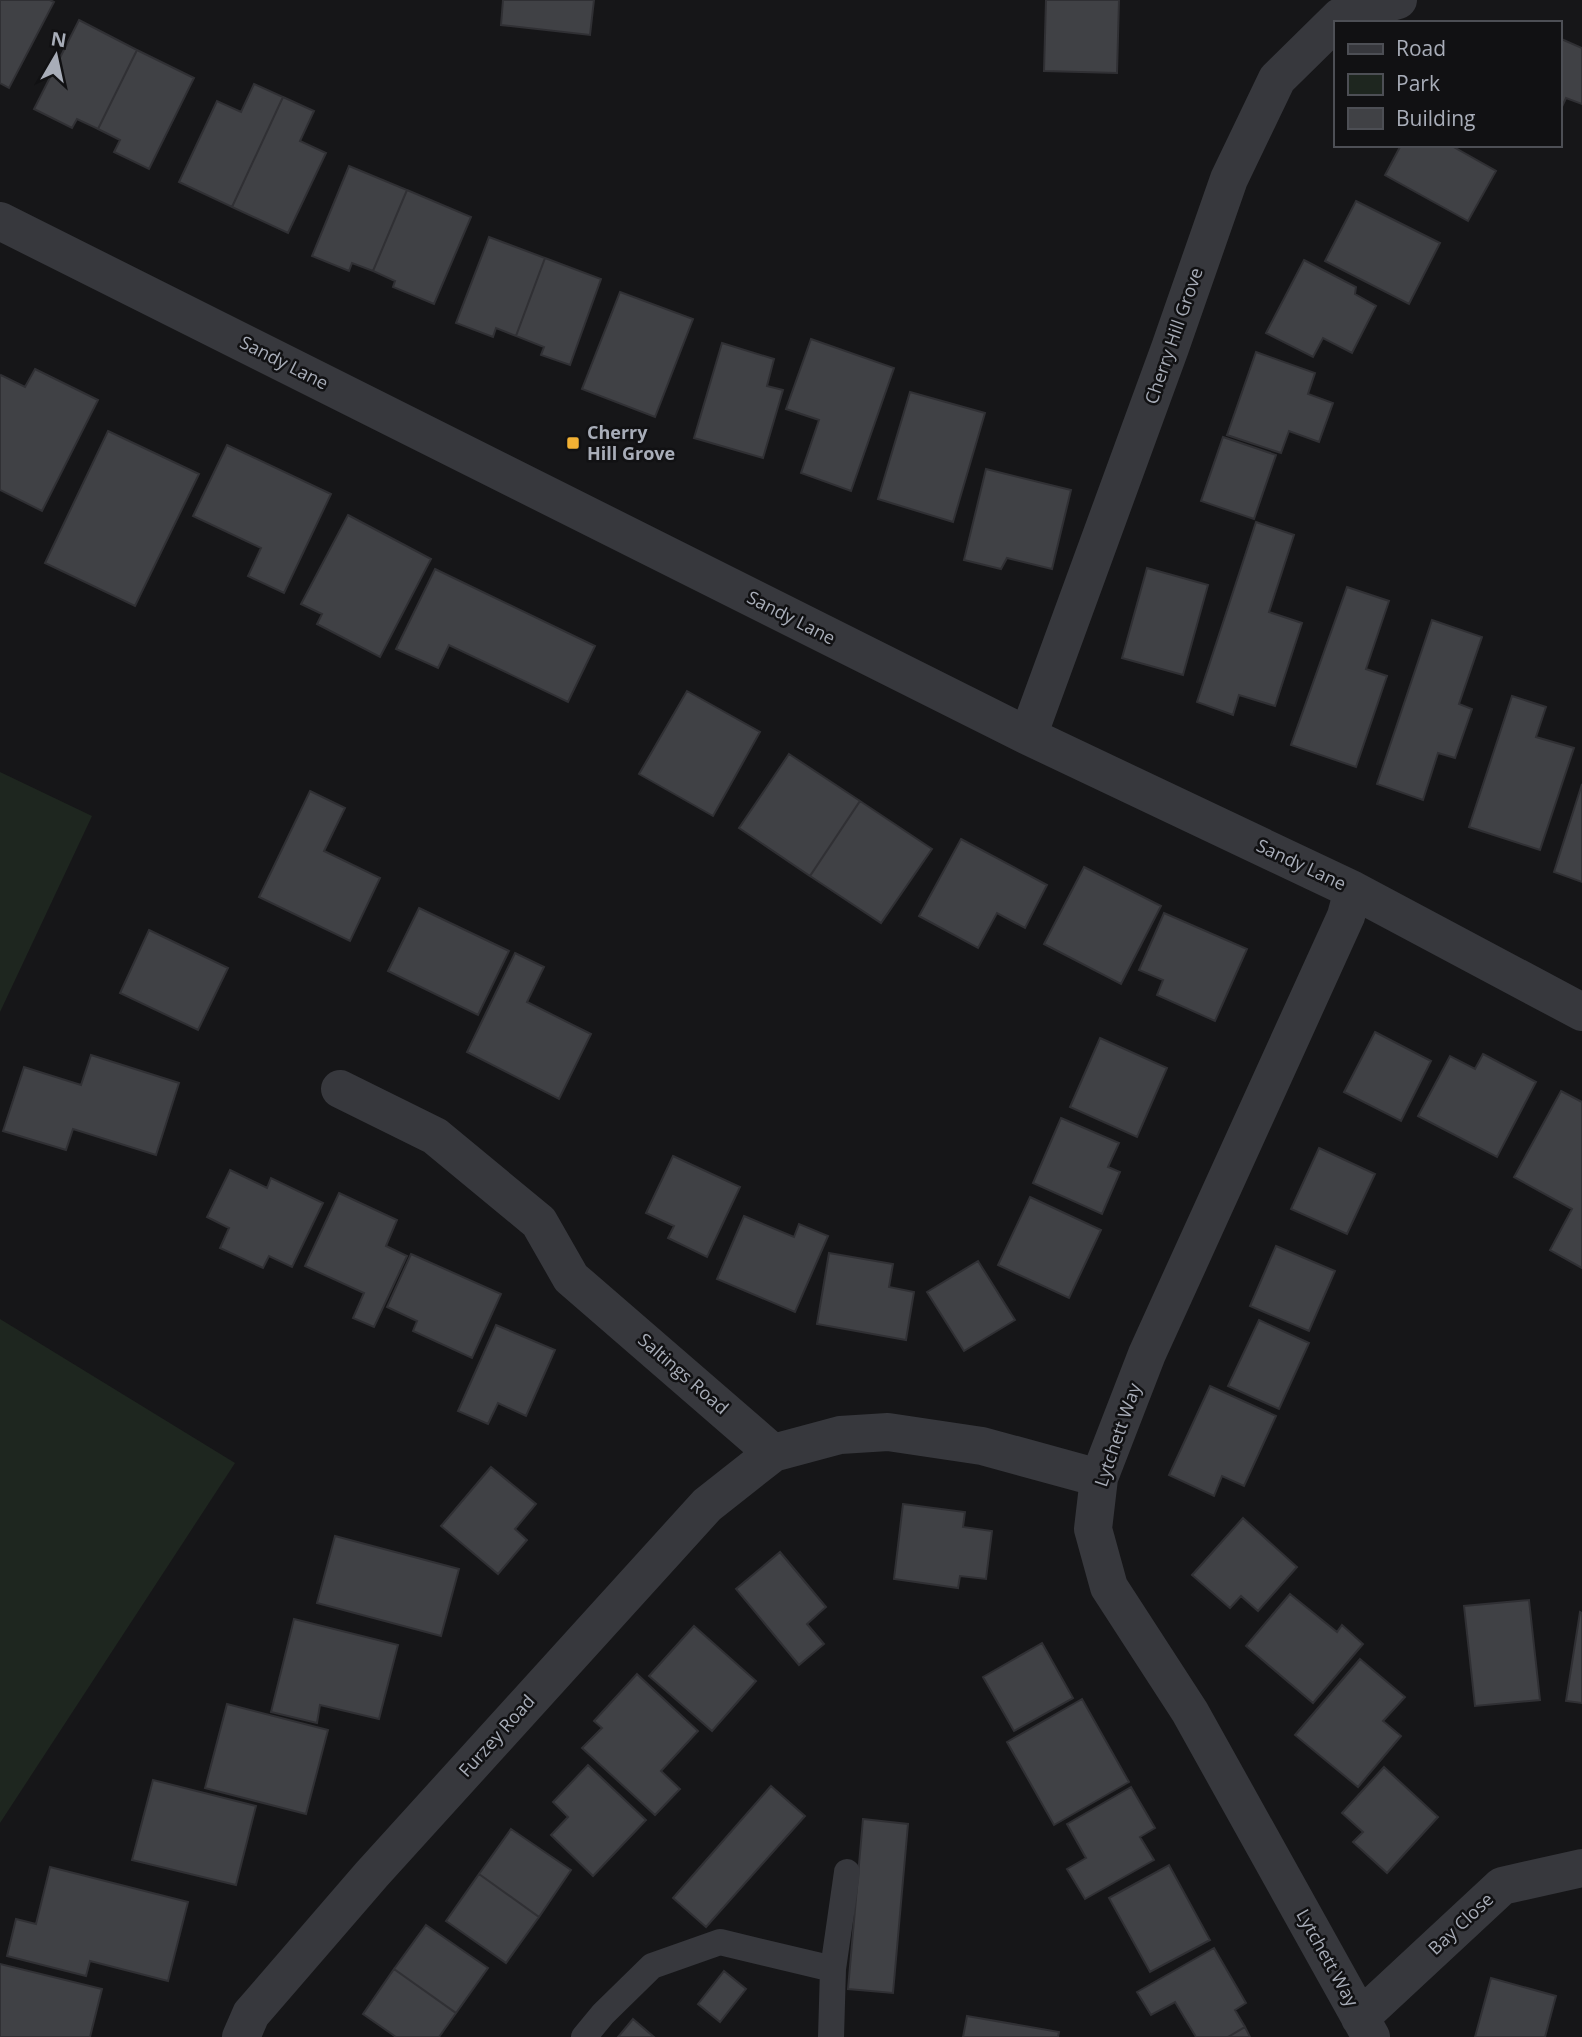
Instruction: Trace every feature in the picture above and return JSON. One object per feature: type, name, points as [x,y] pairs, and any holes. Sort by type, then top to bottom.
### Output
[{"type":"street","name":"Cherry Hill Grove","points":[[1028,736],[1229,179],[1277,79],[1336,8],[1398,0]]},
{"type":"street","name":"Sandy Lane","points":[[0,221],[1028,736],[1353,890],[1582,1012]]},
{"type":"street","name":"Lytchett Way","points":[[1353,890],[1341,928],[1147,1354],[1099,1478],[1093,1529],[1110,1587],[1190,1712],[1366,2027]]},
{"type":"street","name":"Saltings Road","points":[[340,1089],[435,1136],[539,1222],[571,1278],[773,1453]]},
{"type":"street","points":[[773,1453],[840,1434],[888,1432],[982,1446],[1099,1478]]},
{"type":"street","name":"Furzey Road","points":[[241,2037],[251,2014],[577,1647],[707,1505],[773,1453]]},
{"type":"street","name":"Bay Close","points":[[1366,2027],[1502,1886],[1582,1868]]},
{"type":"lane","points":[[831,2037],[832,1969],[847,1872]]},
{"type":"lane","points":[[584,2037],[603,2014],[652,1966],[720,1942],[832,1969]]},
{"type":"green space","points":[[0,772],[92,816],[0,1012]]},
{"type":"green space","points":[[0,1319],[235,1463],[0,1823]]},
{"type":"building","points":[[0,0],[54,2],[9,88],[0,83]]},
{"type":"building","points":[[503,0],[594,0],[590,35],[501,25]]},
{"type":"building","points":[[1046,0],[1119,0],[1117,73],[1044,71]]},
{"type":"building","points":[[79,20],[137,50],[98,129],[77,119],[72,128],[34,109]]},
{"type":"building","points":[[1561,39],[1582,48],[1582,104],[1566,98],[1561,109]]},
{"type":"building","points":[[137,50],[194,78],[149,169],[114,152],[120,140],[98,129]]},
{"type":"building","points":[[254,84],[283,97],[232,207],[179,182],[217,101],[241,112]]},
{"type":"building","points":[[283,97],[314,111],[300,141],[326,153],[288,233],[232,207]]},
{"type":"building","points":[[1400,147],[1454,147],[1496,171],[1468,221],[1385,175]]},
{"type":"building","points":[[349,166],[407,190],[373,271],[352,263],[349,271],[312,256]]},
{"type":"building","points":[[407,190],[471,217],[434,304],[393,287],[395,281],[373,271]]},
{"type":"building","points":[[1356,201],[1440,243],[1409,304],[1325,261]]},
{"type":"building","points":[[489,237],[545,258],[516,336],[496,328],[493,337],[456,323]]},
{"type":"building","points":[[545,258],[601,279],[570,365],[541,355],[544,347],[516,336]]},
{"type":"building","points":[[1304,260],[1356,287],[1355,294],[1376,306],[1352,353],[1323,338],[1313,357],[1266,333]]},
{"type":"building","points":[[620,292],[693,319],[655,417],[582,389]]},
{"type":"building","points":[[811,339],[894,368],[851,491],[801,473],[819,420],[786,409]]},
{"type":"building","points":[[722,343],[774,359],[767,386],[783,390],[763,458],[694,438]]},
{"type":"building","points":[[1256,352],[1315,373],[1308,394],[1333,403],[1319,442],[1289,431],[1281,453],[1227,435]]},
{"type":"building","points":[[35,369],[98,400],[42,511],[0,490],[0,377],[1,375],[25,387]]},
{"type":"building","points":[[910,392],[985,413],[953,522],[878,499]]},
{"type":"building","points":[[108,431],[199,474],[135,606],[45,563]]},
{"type":"building","points":[[1223,437],[1276,455],[1254,519],[1201,501]]},
{"type":"building","points":[[227,445],[331,494],[284,593],[248,576],[261,548],[193,516]]},
{"type":"building","points":[[986,469],[1071,490],[1052,569],[1007,558],[1001,569],[964,560]]},
{"type":"building","points":[[348,515],[431,559],[380,657],[317,624],[322,614],[301,604]]},
{"type":"building","points":[[1256,522],[1294,535],[1269,612],[1302,623],[1275,706],[1239,695],[1233,715],[1197,702]]},
{"type":"building","points":[[1147,568],[1208,585],[1183,675],[1122,658]]},
{"type":"building","points":[[435,569],[595,646],[568,702],[449,645],[438,668],[396,649]]},
{"type":"building","points":[[1347,587],[1389,601],[1366,669],[1387,676],[1356,767],[1291,745]]},
{"type":"building","points":[[1432,620],[1482,637],[1459,704],[1472,709],[1455,758],[1438,753],[1423,800],[1377,784]]},
{"type":"building","points":[[687,691],[760,732],[713,816],[639,774]]},
{"type":"building","points":[[1512,696],[1546,707],[1536,737],[1574,748],[1540,850],[1469,827]]},
{"type":"building","points":[[789,754],[860,801],[810,876],[739,828]]},
{"type":"building","points":[[1582,784],[1582,882],[1554,872]]},
{"type":"building","points":[[310,791],[345,808],[324,851],[380,878],[350,941],[259,897]]},
{"type":"building","points":[[860,801],[932,849],[881,923],[810,876]]},
{"type":"building","points":[[961,839],[1047,885],[1025,928],[997,913],[978,948],[919,916]]},
{"type":"building","points":[[1084,867],[1161,906],[1121,984],[1044,944]]},
{"type":"building","points":[[419,908],[509,951],[478,1015],[388,971]]},
{"type":"building","points":[[1164,913],[1247,949],[1215,1021],[1157,995],[1163,980],[1139,970]]},
{"type":"building","points":[[149,930],[228,968],[198,1030],[120,993]]},
{"type":"building","points":[[515,953],[544,967],[527,1002],[591,1034],[559,1099],[467,1052]]},
{"type":"building","points":[[1375,1032],[1431,1061],[1401,1121],[1344,1092]]},
{"type":"building","points":[[1100,1038],[1167,1068],[1137,1137],[1070,1107]]},
{"type":"building","points":[[1483,1054],[1536,1082],[1497,1157],[1418,1116],[1450,1056],[1475,1069]]},
{"type":"building","points":[[91,1055],[179,1083],[156,1155],[73,1129],[66,1150],[3,1131],[24,1067],[81,1085]]},
{"type":"building","points":[[1561,1091],[1582,1102],[1582,1268],[1550,1250],[1572,1209],[1514,1177]]},
{"type":"building","points":[[1061,1118],[1119,1143],[1108,1167],[1120,1172],[1102,1214],[1033,1183]]},
{"type":"building","points":[[1319,1148],[1375,1174],[1347,1234],[1291,1209]]},
{"type":"building","points":[[673,1156],[740,1187],[707,1257],[668,1238],[674,1226],[646,1213]]},
{"type":"building","points":[[230,1170],[267,1188],[271,1178],[323,1203],[292,1267],[269,1256],[263,1268],[220,1248],[229,1228],[207,1217]]},
{"type":"building","points":[[339,1193],[397,1220],[386,1246],[407,1256],[374,1327],[353,1318],[364,1293],[305,1266]]},
{"type":"building","points":[[1030,1197],[1101,1230],[1069,1298],[998,1265]]},
{"type":"building","points":[[744,1216],[794,1237],[799,1224],[828,1236],[795,1312],[717,1279]]},
{"type":"building","points":[[1276,1246],[1335,1271],[1309,1331],[1250,1306]]},
{"type":"building","points":[[829,1253],[893,1264],[889,1287],[914,1292],[906,1340],[817,1324]]},
{"type":"building","points":[[411,1254],[501,1294],[472,1358],[413,1331],[417,1321],[387,1307]]},
{"type":"building","points":[[978,1261],[1015,1320],[964,1351],[927,1292]]},
{"type":"building","points":[[1259,1320],[1309,1343],[1279,1409],[1228,1386]]},
{"type":"building","points":[[496,1325],[555,1350],[526,1416],[498,1403],[488,1424],[458,1411]]},
{"type":"building","points":[[1210,1386],[1276,1416],[1244,1486],[1222,1476],[1214,1496],[1169,1475]]},
{"type":"building","points":[[491,1467],[536,1504],[515,1529],[527,1540],[498,1574],[441,1526]]},
{"type":"building","points":[[903,1504],[965,1512],[963,1527],[992,1531],[986,1579],[960,1576],[958,1588],[894,1579]]},
{"type":"building","points":[[1243,1518],[1297,1567],[1258,1611],[1241,1596],[1230,1608],[1192,1575]]},
{"type":"building","points":[[335,1536],[459,1569],[441,1636],[317,1603]]},
{"type":"building","points":[[780,1552],[826,1607],[807,1624],[824,1644],[799,1665],[736,1589]]},
{"type":"building","points":[[1290,1594],[1337,1632],[1342,1625],[1363,1644],[1313,1703],[1246,1646]]},
{"type":"building","points":[[1529,1600],[1540,1700],[1475,1706],[1464,1606]]},
{"type":"building","points":[[1580,1612],[1582,1613],[1582,1703],[1566,1701]]},
{"type":"building","points":[[294,1619],[398,1645],[379,1719],[320,1705],[317,1723],[271,1712]]},
{"type":"building","points":[[694,1626],[756,1681],[712,1731],[649,1676]]},
{"type":"building","points":[[1042,1643],[1073,1698],[1014,1731],[983,1677]]},
{"type":"building","points":[[1360,1659],[1405,1697],[1383,1721],[1401,1736],[1358,1787],[1295,1735]]},
{"type":"building","points":[[637,1674],[698,1731],[661,1771],[680,1789],[655,1815],[582,1748],[602,1728],[594,1721]]},
{"type":"building","points":[[1082,1699],[1129,1782],[1054,1825],[1007,1742]]},
{"type":"building","points":[[227,1704],[328,1730],[306,1814],[205,1788]]},
{"type":"building","points":[[588,1765],[646,1820],[593,1876],[551,1835],[568,1817],[553,1802]]},
{"type":"building","points":[[1384,1767],[1438,1817],[1387,1873],[1353,1842],[1363,1832],[1342,1813]]},
{"type":"building","points":[[153,1780],[256,1806],[236,1885],[132,1860]]},
{"type":"building","points":[[771,1786],[805,1816],[706,1927],[673,1898]]},
{"type":"building","points":[[1131,1787],[1155,1828],[1140,1837],[1154,1860],[1085,1899],[1067,1869],[1086,1858],[1067,1824]]},
{"type":"building","points":[[863,1819],[908,1824],[893,1993],[848,1989]]},
{"type":"building","points":[[511,1829],[571,1870],[539,1917],[479,1874]]},
{"type":"building","points":[[1169,1865],[1210,1940],[1150,1972],[1109,1898]]},
{"type":"building","points":[[50,1867],[188,1902],[168,1981],[90,1961],[86,1976],[7,1956],[16,1919],[36,1924]]},
{"type":"building","points":[[479,1874],[539,1917],[506,1963],[446,1921]]},
{"type":"building","points":[[426,1925],[488,1968],[456,2013],[394,1969]]},
{"type":"building","points":[[1214,1948],[1246,2003],[1235,2010],[1245,2027],[1228,2037],[1196,2037],[1175,2002],[1151,2015],[1137,1992]]},
{"type":"building","points":[[0,1964],[102,1989],[90,2037],[0,2037]]},
{"type":"building","points":[[394,1969],[456,2013],[439,2037],[396,2037],[363,2014]]},
{"type":"building","points":[[724,1971],[746,1989],[720,2022],[698,2004]]},
{"type":"building","points":[[1491,1978],[1556,1996],[1545,2037],[1475,2037]]},
{"type":"building","points":[[967,2016],[1059,2032],[1058,2037],[963,2037]]},
{"type":"building","points":[[633,2019],[654,2037],[618,2037]]},
{"type":"building","points":[[1245,2027],[1250,2037],[1228,2037]]},
{"type":"place","name":"Cherry Hill Grove","points":[[573,443]]}]
